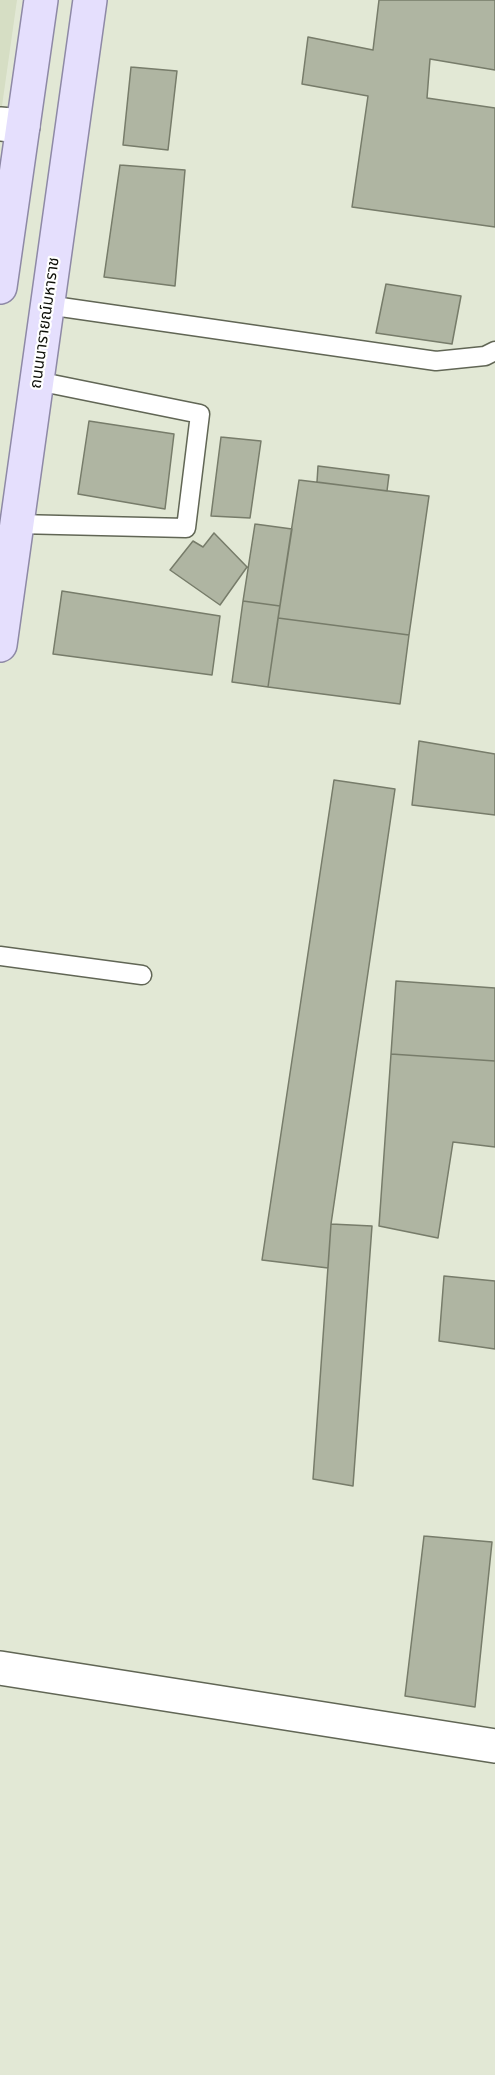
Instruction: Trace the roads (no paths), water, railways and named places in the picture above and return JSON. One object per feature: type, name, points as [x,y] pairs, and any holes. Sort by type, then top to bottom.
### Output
[{"type":"main road","points":[[0,287],[11,125],[41,0]]},
{"type":"main road","name":"ถนนนารายณ์มหาราช","points":[[0,645],[90,0]]},
{"type":"street","points":[[0,1668],[495,1746]]},
{"type":"lane","points":[[47,305],[436,361],[485,356],[495,351]]},
{"type":"lane","points":[[17,524],[186,528],[200,414],[37,381]]},
{"type":"lane","points":[[0,956],[142,975]]}]
